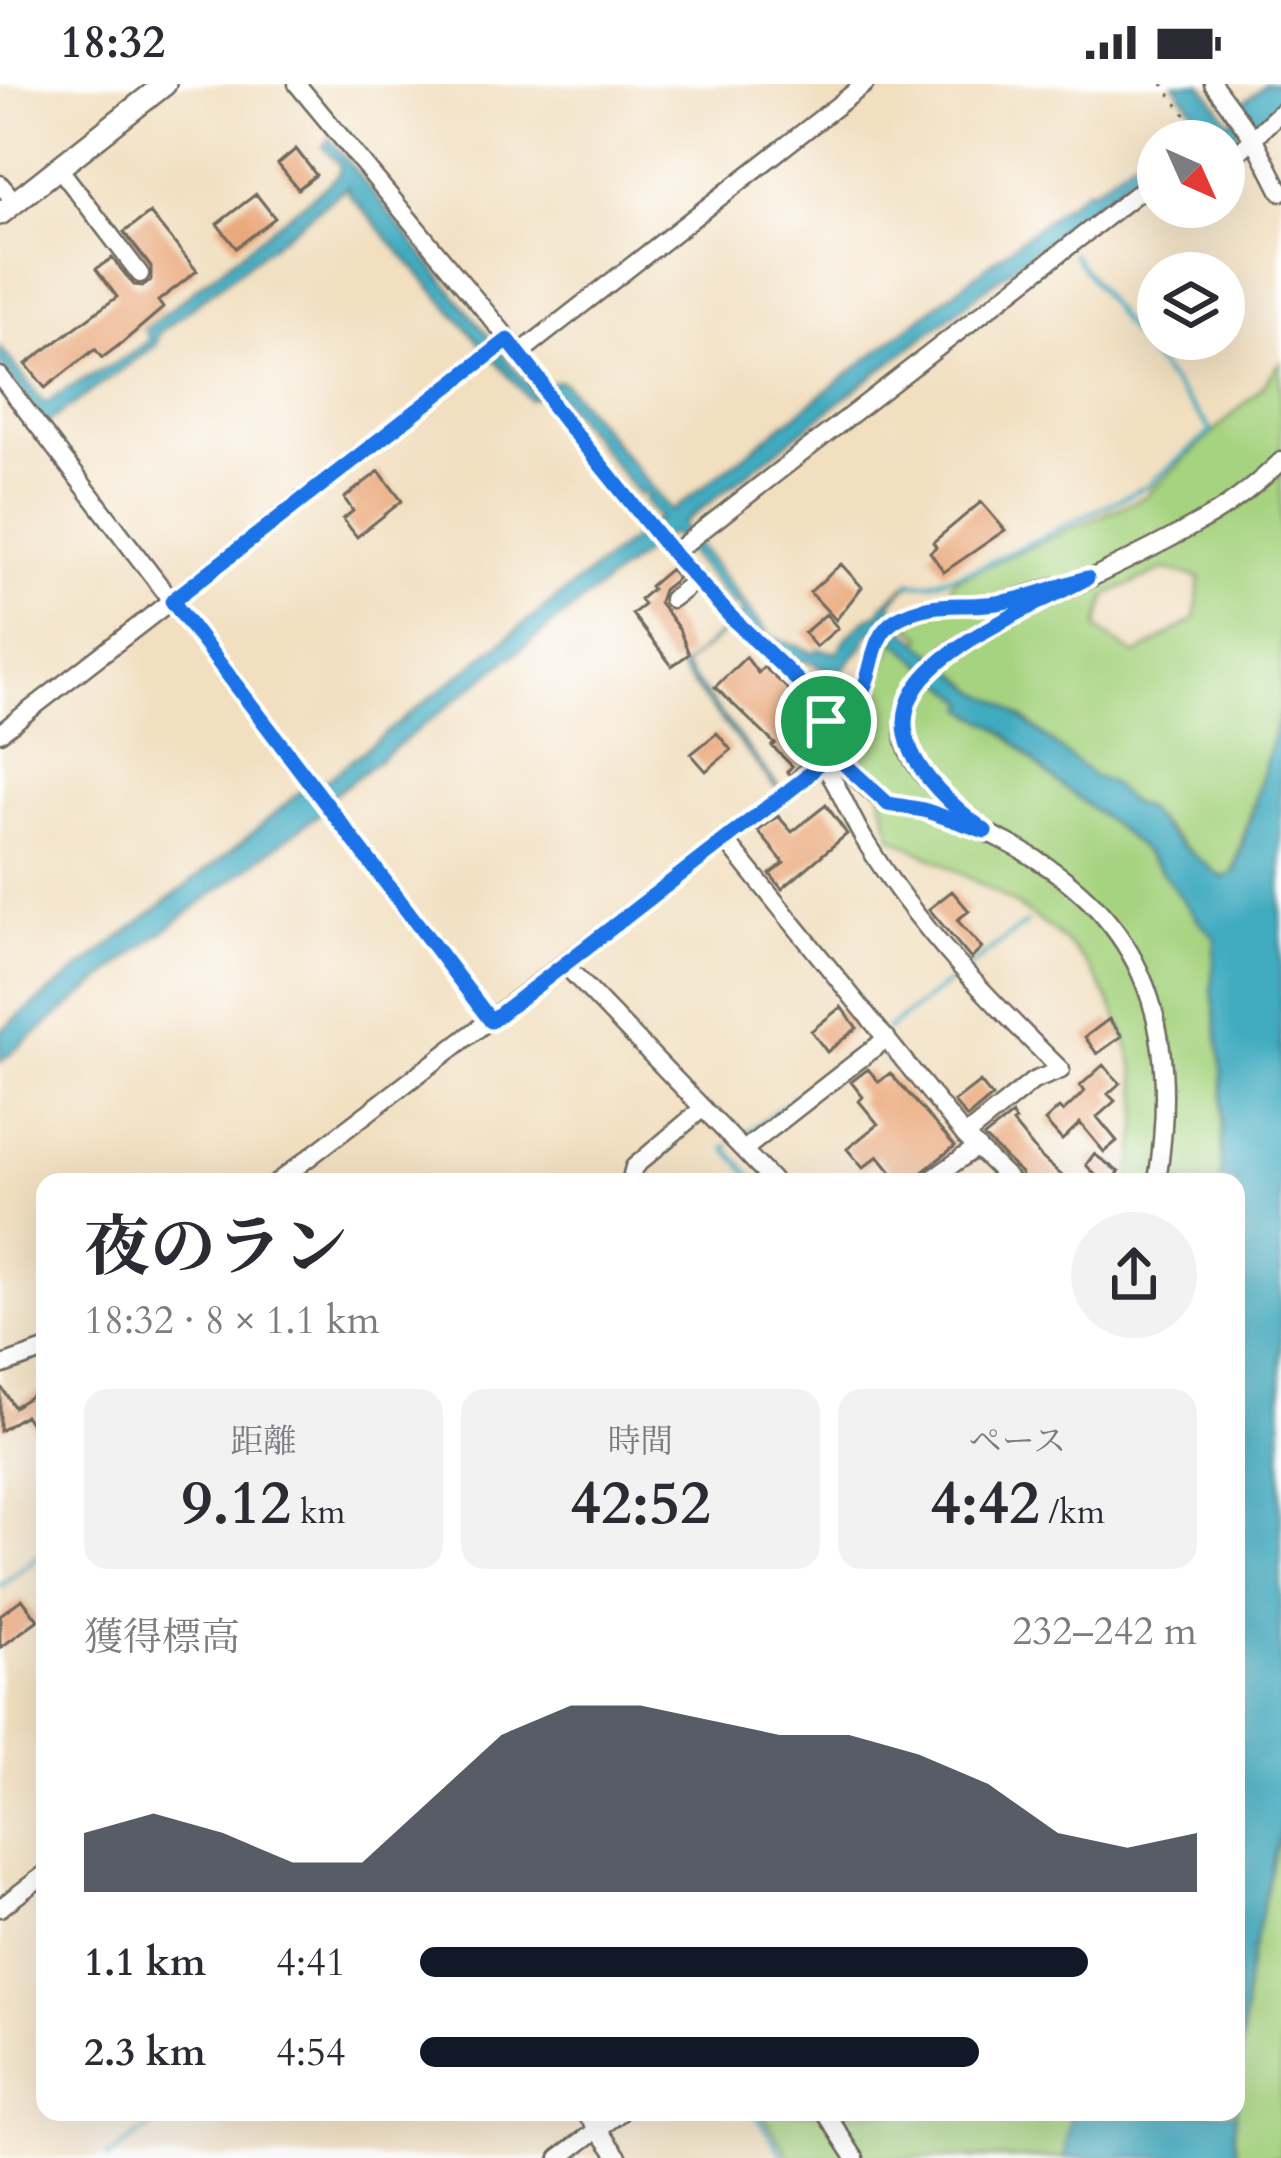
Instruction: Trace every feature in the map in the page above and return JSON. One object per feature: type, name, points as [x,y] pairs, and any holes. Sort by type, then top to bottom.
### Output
[{"type":"main road","points":[[8,208],[164,84]]},
{"type":"street","points":[[289,1173],[727,842],[825,756],[830,732],[820,702],[670,551],[544,388],[504,349],[298,84]]},
{"type":"street","points":[[0,733],[504,349],[865,84]]},
{"type":"street","points":[[1213,84],[1240,120]]},
{"type":"street","points":[[1245,127],[1262,128],[1281,112]]},
{"type":"street","points":[[1245,127],[1281,192]]},
{"type":"street","points":[[58,168],[140,274]]},
{"type":"street","points":[[0,184],[8,208]]},
{"type":"street","points":[[670,551],[1137,193]]},
{"type":"street","points":[[0,376],[491,1021]]},
{"type":"street","points":[[1158,1173],[1164,1077],[1158,1024],[1146,979],[1126,943],[1075,887],[958,811],[907,748],[903,731],[922,678],[957,646],[1198,523],[1238,499],[1281,461]]},
{"type":"street","points":[[826,721],[844,715],[864,694],[889,626],[923,606],[989,604],[1087,578]]},
{"type":"street","points":[[673,599],[698,580]]},
{"type":"street","points":[[825,756],[888,804],[924,810],[985,831]]},
{"type":"street","points":[[825,756],[865,842],[923,923],[1060,1070],[1033,1081],[938,1173]]},
{"type":"street","points":[[727,842],[971,1142],[1003,1173]]},
{"type":"street","points":[[564,964],[766,1173]]},
{"type":"street","points":[[739,1143],[884,1034]]},
{"type":"street","points":[[632,1173],[703,1108]]},
{"type":"street","points":[[0,1366],[36,1353]]},
{"type":"street","points":[[0,1907],[36,1881]]},
{"type":"street","points":[[592,2121],[619,2158]]},
{"type":"street","points":[[559,2158],[609,2121]]},
{"type":"street","points":[[831,2121],[855,2158]]},
{"type":"path","points":[[1162,84],[1189,120]]},
{"type":"green space","points":[[1281,362],[1281,710],[1231,877],[1215,875],[1143,807],[1094,778],[1025,719],[980,692],[936,656],[970,704],[966,709],[1004,734],[1128,837],[1215,937],[1212,990],[1223,1075],[1221,1173],[1130,1173],[1139,1119],[1137,1080],[1118,1019],[1097,980],[1073,949],[1033,916],[892,837],[879,788],[850,764],[844,741],[847,727],[862,709],[895,640],[910,652],[923,636],[905,623],[942,608],[954,580],[1144,497],[1262,387]],"holes":[[[1165,569],[1200,578],[1195,619],[1135,655],[1097,628],[1107,595]]]},
{"type":"green space","points":[[1281,1827],[1281,2158],[1238,2158],[1235,2121],[1245,2121],[1247,1974]]},
{"type":"green space","points":[[767,2121],[1070,2121],[1065,2158],[791,2158]]},
{"type":"water","points":[[1174,84],[1202,84],[1229,120],[1185,120],[1194,117],[1194,111]]},
{"type":"water","points":[[1265,84],[1281,84],[1281,101],[1253,124],[1249,119],[1232,120],[1243,111],[1239,105]]},
{"type":"water","points":[[329,138],[526,383],[533,387],[560,381],[566,385],[672,511],[1086,189],[1094,189],[1137,156],[1137,171],[682,524],[770,636],[815,653],[818,649],[838,653],[855,628],[881,612],[883,604],[912,581],[891,602],[893,611],[888,616],[979,692],[1003,703],[1094,777],[1108,781],[1132,804],[1143,807],[1170,836],[1223,878],[1235,872],[1281,710],[1281,1827],[1245,1999],[1245,1173],[1221,1173],[1223,1075],[1212,990],[1215,937],[1139,848],[1004,732],[965,708],[969,703],[879,627],[867,635],[840,672],[824,671],[771,647],[742,618],[691,660],[742,610],[671,532],[0,1062],[0,1031],[305,787],[320,785],[659,518],[644,500],[647,497],[642,492],[639,495],[556,393],[529,399],[348,193],[348,186],[159,333],[156,345],[46,424],[0,364],[0,347],[45,404],[125,357],[150,339],[144,330],[338,176],[340,165],[323,147]]},
{"type":"water","points":[[683,666],[778,786],[680,669]]},
{"type":"water","points":[[1070,2121],[1235,2121],[1238,2158],[1065,2158]]},
{"type":"building","points":[[296,149],[316,175],[298,189],[278,164]]},
{"type":"building","points":[[256,194],[275,218],[236,248],[217,224]]},
{"type":"building","points":[[150,213],[197,271],[158,301],[163,308],[122,343],[102,358],[95,349],[45,388],[26,364],[117,297],[96,269],[112,258],[134,285],[151,280],[151,267],[124,232]]},
{"type":"building","points":[[379,471],[402,501],[357,537],[343,519],[353,511],[344,498]]},
{"type":"building","points":[[981,502],[1005,530],[944,572],[930,552],[936,547],[933,542]]},
{"type":"building","points":[[841,564],[862,587],[836,620],[810,592]]},
{"type":"building","points":[[670,569],[678,578],[663,590],[659,602],[679,629],[689,654],[672,666],[632,614],[644,605],[640,599],[650,586]]},
{"type":"building","points":[[826,614],[838,628],[816,647],[804,633]]},
{"type":"building","points":[[746,657],[758,673],[764,667],[789,690],[795,697],[790,702],[816,729],[817,738],[804,750],[810,756],[790,775],[792,766],[772,746],[775,744],[715,687]]},
{"type":"building","points":[[717,733],[731,750],[706,771],[691,754]]},
{"type":"building","points":[[826,805],[847,834],[782,889],[770,874],[784,863],[758,831],[778,816],[792,832]]},
{"type":"building","points":[[952,891],[969,911],[957,920],[982,948],[971,959],[929,909]]},
{"type":"building","points":[[841,1007],[857,1028],[827,1052],[811,1031]]},
{"type":"building","points":[[1109,1019],[1122,1036],[1097,1054],[1085,1037]]},
{"type":"building","points":[[1103,1065],[1120,1083],[1108,1094],[1115,1101],[1097,1117],[1117,1141],[1104,1152],[1080,1123],[1062,1140],[1045,1121],[1085,1091],[1080,1086]]},
{"type":"building","points":[[868,1069],[879,1082],[890,1073],[955,1146],[921,1173],[892,1173],[878,1156],[863,1168],[847,1149],[878,1124],[851,1082]]},
{"type":"building","points":[[980,1082],[992,1097],[967,1118],[954,1102]]},
{"type":"building","points":[[1012,1115],[1013,1123],[1059,1173],[1021,1173],[984,1137]]},
{"type":"building","points":[[1094,1154],[1119,1172],[1094,1173],[1086,1165]]},
{"type":"building","points":[[0,1385],[14,1407],[36,1393],[36,1433],[25,1415],[0,1431]]},
{"type":"building","points":[[22,1599],[36,1621],[0,1648],[0,1615]]},
{"type":"waterway","points":[[909,584],[931,583],[978,568],[1147,486],[1212,431],[1131,334],[1072,253]]},
{"type":"waterway","points":[[969,967],[1026,923]]},
{"type":"waterway","points":[[887,1029],[960,974]]},
{"type":"waterway","points":[[738,1139],[859,1050]]},
{"type":"waterway","points":[[729,1146],[726,1148],[749,1173]]},
{"type":"waterway","points":[[0,1586],[36,1558]]},
{"type":"waterway","points":[[108,2158],[158,2121]]},
{"type":"waterway","points":[[761,2121],[785,2158]]},
{"type":"route","points":[[826,721],[828,749],[804,779],[491,1021],[172,601],[508,340],[541,382],[553,406],[668,548],[730,616],[820,702],[830,732],[828,749],[888,804],[924,810],[985,831],[958,811],[907,748],[903,731],[909,704],[922,678],[957,646],[1087,578],[989,604],[923,606],[895,620],[878,643],[864,694],[844,715],[826,721]]}]
